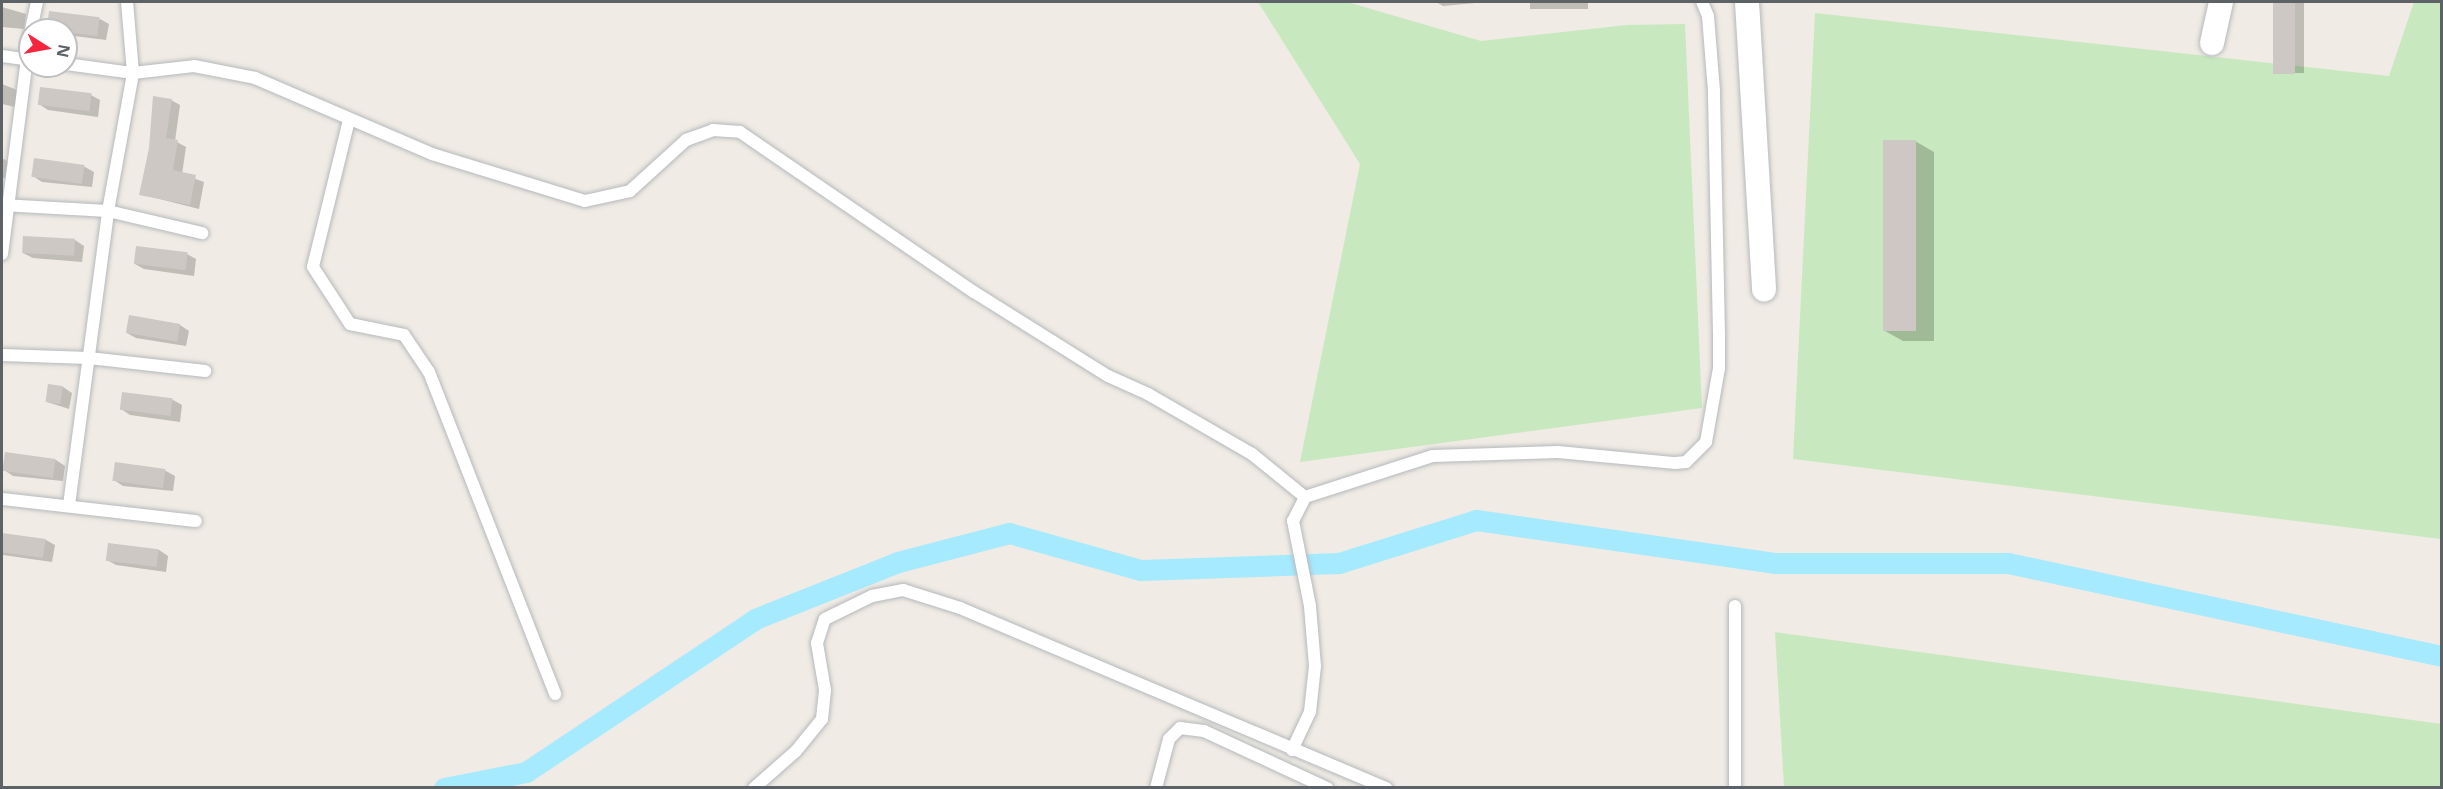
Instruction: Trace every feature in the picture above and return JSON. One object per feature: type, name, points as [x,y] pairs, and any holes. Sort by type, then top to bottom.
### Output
[{"type":"street","points":[[1747,2],[1764,289]]},
{"type":"street","points":[[2212,43],[2221,2]]},
{"type":"lane","points":[[34,18],[38,2]]},
{"type":"lane","points":[[69,505],[108,211],[133,73],[127,2]]},
{"type":"lane","points":[[1292,750],[1310,712],[1314,689],[1310,606],[1293,521],[1305,497],[1433,456],[1558,452],[1675,463],[1686,462],[1706,442],[1719,368],[1719,335],[1714,91],[1708,16],[1702,2]]},
{"type":"lane","points":[[2,56],[18,58]]},
{"type":"lane","points":[[78,66],[133,73],[194,66],[255,78],[432,154],[585,201],[630,191],[686,140],[713,130],[740,132],[974,292],[1108,376],[1148,394],[1252,454],[1305,497]]},
{"type":"lane","points":[[2,254],[3,205],[24,78]]},
{"type":"lane","points":[[349,120],[314,267],[350,324],[404,335],[429,372],[555,694]]},
{"type":"lane","points":[[3,205],[108,211],[202,233]]},
{"type":"lane","points":[[2,355],[89,358],[205,370]]},
{"type":"lane","points":[[2,499],[195,521]]},
{"type":"lane","points":[[754,788],[795,751],[822,719],[825,690],[817,643],[825,619],[872,596],[903,590],[960,608],[1292,750],[1387,788]]},
{"type":"lane","points":[[1735,606],[1736,788]]},
{"type":"lane","points":[[1156,788],[1169,739],[1180,728],[1204,731],[1327,788]]},
{"type":"green space","points":[[1258,2],[1347,2],[1481,41],[1627,25],[1685,24],[1702,408],[1300,462],[1360,164]]},
{"type":"green space","points":[[2414,2],[2441,2],[2441,539],[1793,459],[1815,13],[2389,76]]},
{"type":"green space","points":[[1775,632],[2441,724],[2441,787],[1784,787]]},
{"type":"building","points":[[2273,2],[2295,2],[2295,74],[2273,74]]},
{"type":"building","points":[[49,11],[100,17],[97,36],[78,34],[78,18],[48,18]]},
{"type":"building","points":[[40,87],[92,93],[89,111],[38,105]]},
{"type":"building","points":[[153,96],[172,99],[166,138],[178,140],[173,170],[196,175],[190,205],[139,195],[149,148]]},
{"type":"building","points":[[1883,140],[1916,140],[1916,331],[1883,331]]},
{"type":"building","points":[[34,158],[85,165],[82,184],[31,177]]},
{"type":"building","points":[[23,236],[75,239],[74,256],[22,253]]},
{"type":"building","points":[[136,246],[188,252],[185,270],[134,264]]},
{"type":"building","points":[[129,315],[180,324],[177,342],[126,333]]},
{"type":"building","points":[[48,384],[63,386],[60,404],[45,402]]},
{"type":"building","points":[[122,392],[173,398],[170,416],[120,410]]},
{"type":"building","points":[[5,452],[56,459],[53,478],[2,471]]},
{"type":"building","points":[[115,462],[166,469],[163,488],[112,481]]},
{"type":"building","points":[[2,533],[46,539],[43,558],[2,552]]},
{"type":"building","points":[[108,543],[159,549],[156,567],[106,561]]},
{"type":"waterway","points":[[444,788],[526,772],[755,619],[898,562],[1009,533],[1141,570],[1339,563],[1476,520],[1776,563],[2008,563],[2442,656]]}]
